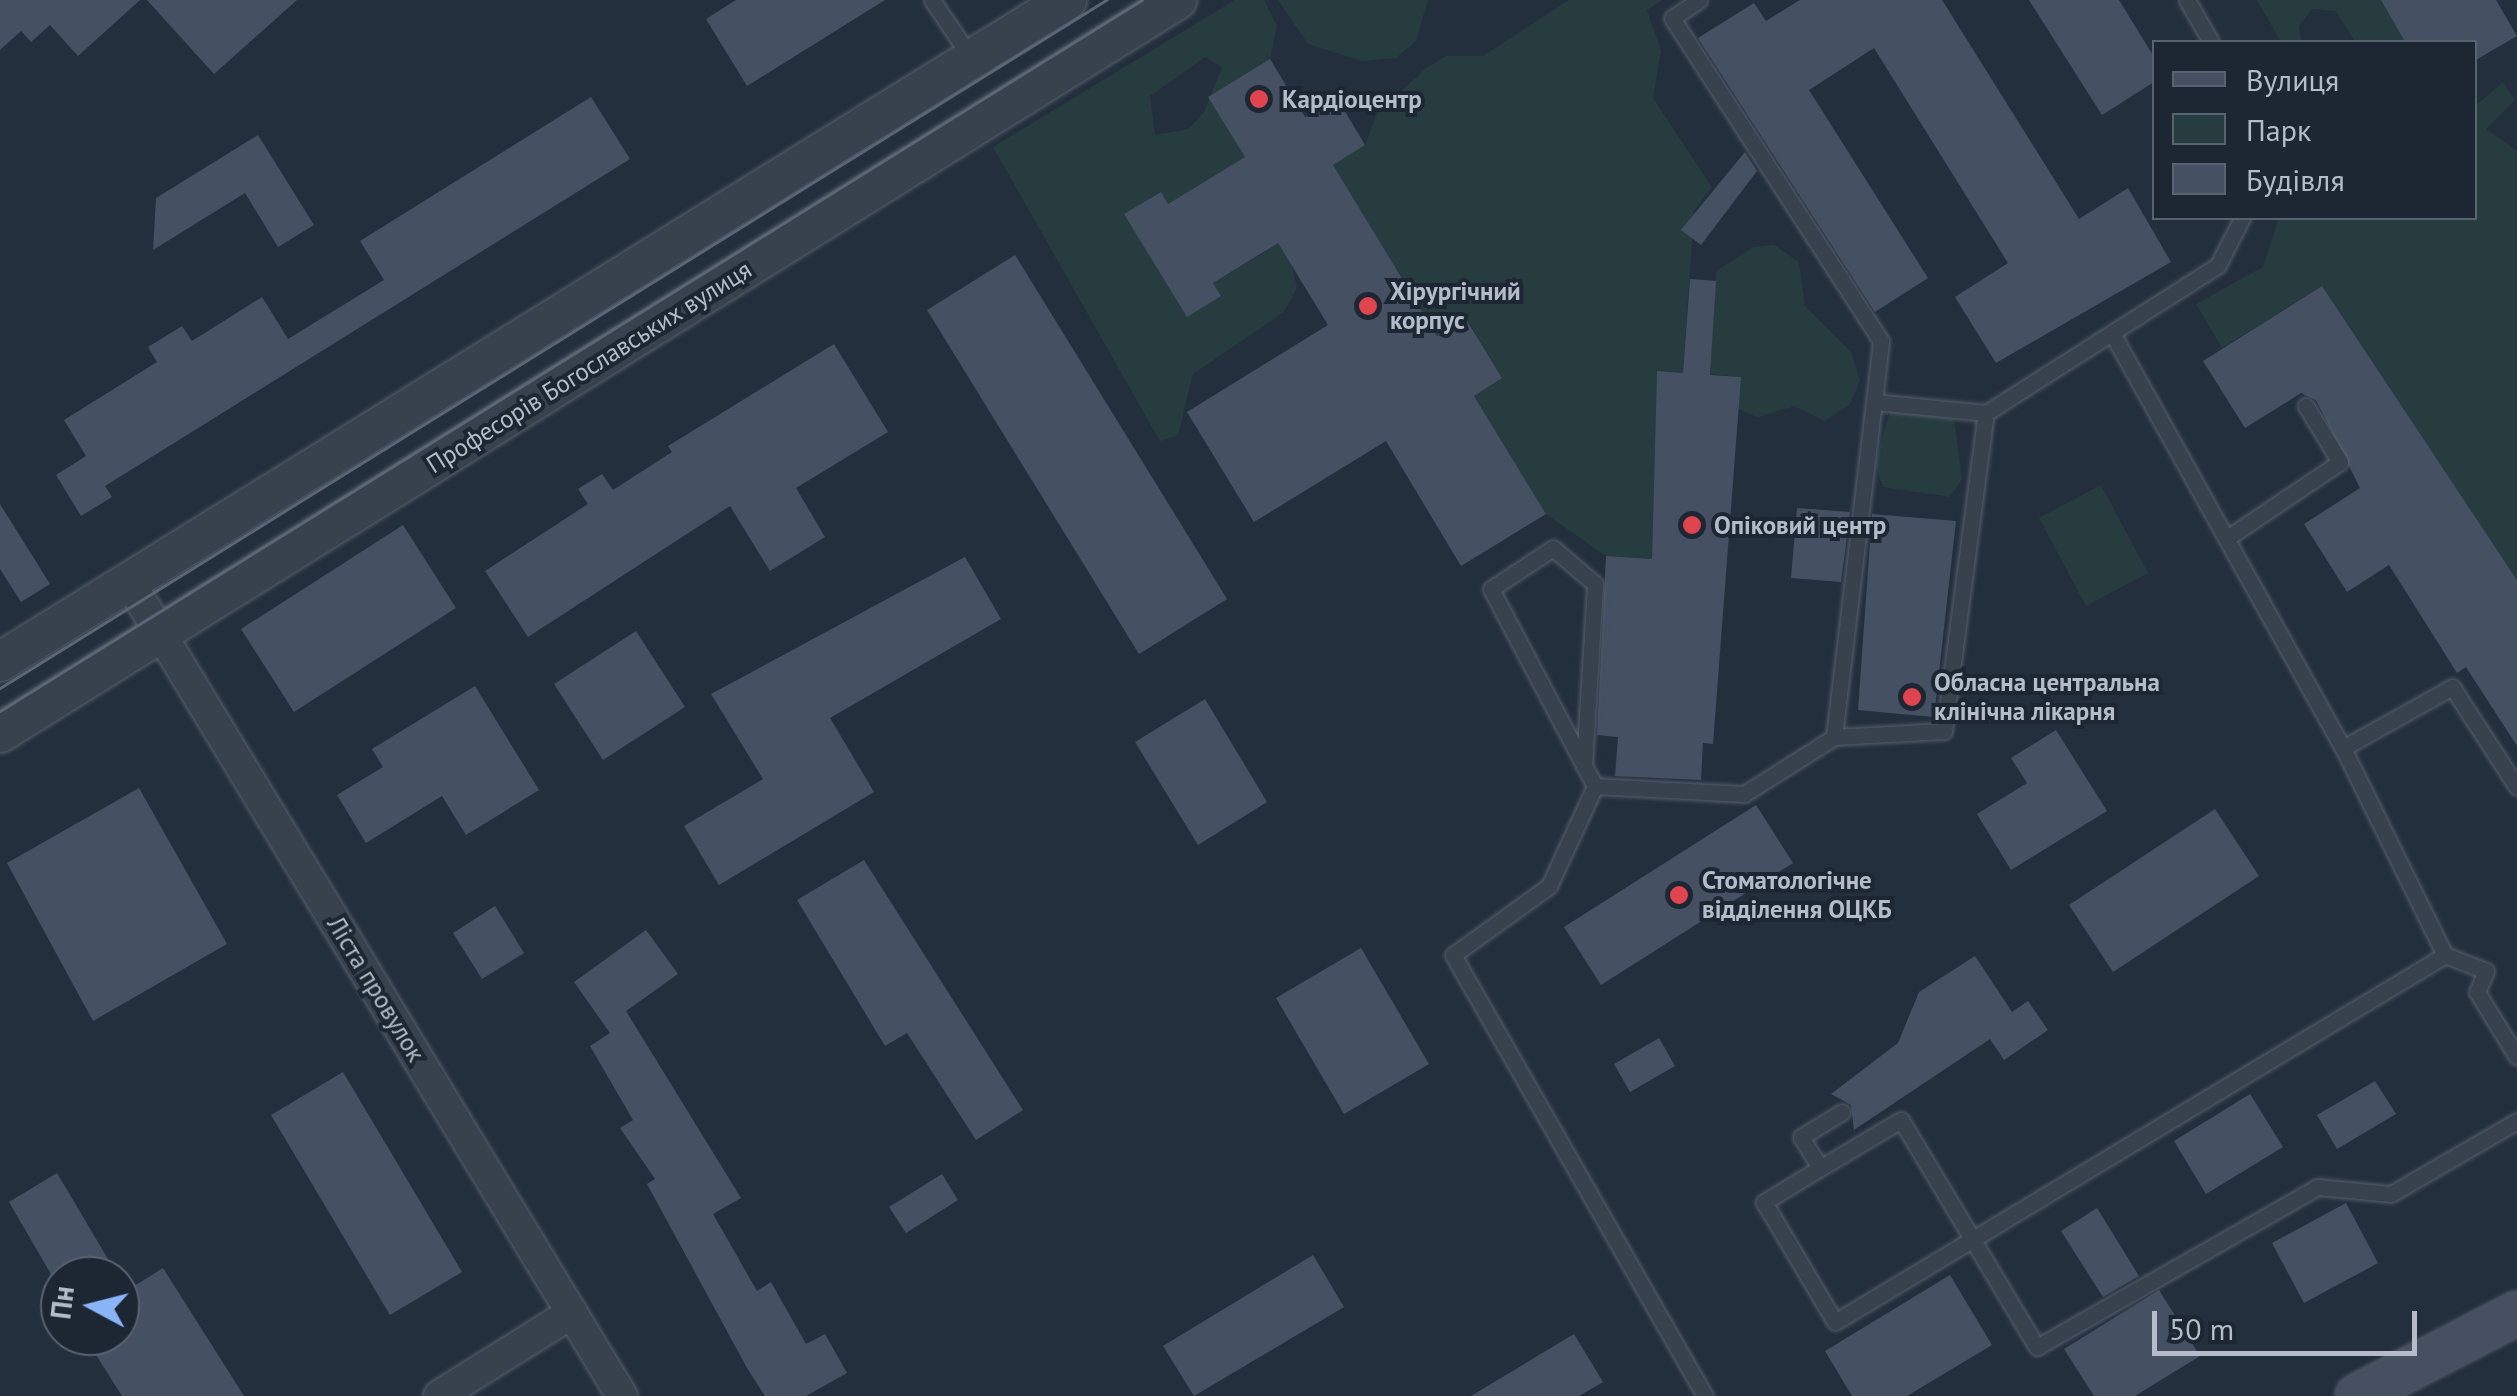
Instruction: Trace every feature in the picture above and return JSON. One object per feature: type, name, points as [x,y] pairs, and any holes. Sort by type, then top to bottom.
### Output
[{"type":"main road","points":[[2357,1396],[2517,1313]]},
{"type":"street","points":[[0,662],[1067,0]]},
{"type":"street","name":"Професорів Богославських вулиця","points":[[0,733],[1177,0]]},
{"type":"street","name":"Ліста провулок","points":[[130,583],[622,1396]]},
{"type":"street","points":[[439,1396],[572,1313]]},
{"type":"lane","points":[[932,0],[972,59]]},
{"type":"lane","points":[[1699,0],[1672,18],[1880,341],[1834,737]]},
{"type":"lane","points":[[2187,0],[2210,40]]},
{"type":"lane","points":[[1874,402],[1986,413],[2218,265],[2241,220]]},
{"type":"lane","points":[[2113,334],[2343,748],[2445,955],[2486,971],[2477,992],[2517,1057]]},
{"type":"lane","points":[[2227,538],[2340,462],[2306,406]]},
{"type":"lane","points":[[1594,786],[1744,794],[1834,737],[1944,731],[1986,413]]},
{"type":"lane","points":[[1584,766],[1595,584],[1554,548],[1491,589],[1594,786]]},
{"type":"lane","points":[[2343,748],[2452,687],[2517,788]]},
{"type":"lane","points":[[1594,786],[1548,886],[1452,955],[1705,1396]]},
{"type":"lane","points":[[2445,955],[1972,1239],[1835,1322],[1764,1202],[1902,1120],[1972,1239],[2037,1347],[2318,1187],[2391,1194],[2517,1120]]},
{"type":"lane","points":[[1820,1168],[1800,1137],[1842,1112]]},
{"type":"green space","points":[[1235,0],[1264,0],[1277,26],[1270,59],[1210,96],[1222,67],[1205,57],[1150,96],[1155,135],[1189,129],[1210,98],[1245,157],[1168,204],[1160,192],[1124,215],[1221,296],[1213,283],[1270,249],[1255,224],[1309,255],[1292,266],[1297,288],[1284,312],[1193,374],[1178,435],[1160,441],[993,147]]},
{"type":"green space","points":[[1278,0],[1428,0],[1416,41],[1396,58],[1362,61],[1308,44]]},
{"type":"green space","points":[[1569,0],[1662,0],[1647,10],[1661,51],[1653,98],[1712,187],[1694,211],[1683,373],[1657,372],[1652,559],[1606,556],[1546,514],[1474,396],[1502,378],[1467,319],[1437,336],[1333,165],[1365,145],[1377,114],[1425,69],[1446,56],[1483,56]]},
{"type":"green space","points":[[2257,0],[2381,0],[2404,40],[2354,40],[2336,11],[2312,9],[2299,26],[2301,40],[2280,40]]},
{"type":"green space","points":[[2503,82],[2515,100],[2486,129],[2517,151],[2517,580],[2322,286],[2222,348],[2196,304],[2263,267],[2278,220],[2477,220],[2477,104]]},
{"type":"green space","points":[[1774,245],[1799,262],[1805,306],[1851,352],[1860,381],[1850,404],[1825,421],[1794,406],[1758,417],[1738,409],[1740,377],[1710,374],[1716,271],[1754,247]]},
{"type":"green space","points":[[1890,411],[1954,419],[1962,479],[1950,497],[1883,487],[1875,465]]},
{"type":"green space","points":[[2101,485],[2148,573],[2086,606],[2039,518]]},
{"type":"building","points":[[0,0],[140,0],[78,56],[50,25],[31,42],[21,31],[0,50]]},
{"type":"building","points":[[147,0],[297,0],[214,74]]},
{"type":"building","points":[[736,0],[885,0],[747,86],[706,19]]},
{"type":"building","points":[[1800,0],[1942,0],[2079,219],[2128,188],[2171,262],[1996,363],[1955,297],[2008,263],[1874,48],[1809,90],[1928,278],[1875,312],[1698,38],[1754,3],[1766,21]]},
{"type":"building","points":[[2029,0],[2119,0],[2152,54],[2152,83],[2102,115]]},
{"type":"building","points":[[2381,0],[2496,0],[2517,36],[2477,59],[2477,40],[2404,40]]},
{"type":"building","name":"Хірургічний корпус","points":[[1270,59],[1305,117],[1337,98],[1365,145],[1333,165],[1437,336],[1466,319],[1502,378],[1474,396],[1546,514],[1461,566],[1386,441],[1254,522],[1187,412],[1328,325],[1278,243],[1213,283],[1221,296],[1187,317],[1124,214],[1161,192],[1168,204],[1245,157],[1208,97]]},
{"type":"building","points":[[591,97],[630,159],[105,486],[112,497],[81,516],[56,475],[86,456],[64,420],[157,362],[148,347],[182,326],[192,341],[262,297],[288,339],[384,280],[360,241]]},
{"type":"building","points":[[258,135],[314,225],[278,247],[245,193],[153,250],[156,198]]},
{"type":"building","points":[[1745,152],[1757,171],[1701,245],[1681,230]]},
{"type":"building","points":[[1015,255],[1227,599],[1139,654],[927,310]]},
{"type":"building","points":[[1690,279],[1716,281],[1710,375],[1741,377],[1713,744],[1703,743],[1701,780],[1615,776],[1618,737],[1597,735],[1606,556],[1652,559],[1657,371],[1683,373]]},
{"type":"building","points":[[2322,286],[2517,580],[2517,746],[2466,667],[2457,673],[2389,565],[2347,592],[2304,524],[2360,488],[2316,400],[2301,393],[2245,428],[2203,361]]},
{"type":"building","points":[[834,344],[888,432],[796,488],[825,537],[770,571],[730,506],[528,637],[485,571],[588,504],[578,489],[602,474],[613,490],[672,452],[668,446]]},
{"type":"building","points":[[0,504],[50,584],[21,602],[0,569]]},
{"type":"building","points":[[1797,508],[1850,512],[1841,582],[1791,578]]},
{"type":"building","points":[[1872,514],[1956,521],[1934,717],[1858,710]]},
{"type":"building","points":[[403,525],[456,608],[294,712],[241,629]]},
{"type":"building","points":[[965,557],[1001,619],[830,718],[874,792],[719,885],[684,826],[763,779],[711,694]]},
{"type":"building","points":[[636,631],[685,707],[603,760],[554,684]]},
{"type":"building","points":[[475,686],[539,790],[466,835],[442,796],[366,843],[337,795],[383,767],[372,749]]},
{"type":"building","points":[[1205,699],[1267,802],[1198,845],[1135,742]]},
{"type":"building","points":[[2056,730],[2107,811],[2011,870],[1977,814],[2027,783],[2011,758]]},
{"type":"building","points":[[139,788],[227,944],[93,1021],[7,863]]},
{"type":"building","name":"Стоматологічне відділення ОЦКБ","points":[[1756,805],[1793,863],[1601,985],[1564,927]]},
{"type":"building","points":[[2215,809],[2259,876],[2113,972],[2069,905]]},
{"type":"building","points":[[864,860],[1023,1110],[976,1140],[907,1033],[885,1046],[797,900]]},
{"type":"building","points":[[495,906],[524,953],[482,979],[453,933]]},
{"type":"building","points":[[646,930],[678,974],[626,1011],[741,1198],[713,1214],[757,1291],[771,1282],[806,1344],[825,1334],[847,1373],[806,1396],[765,1396],[747,1368],[647,1184],[655,1179],[620,1128],[633,1120],[590,1046],[610,1033],[574,982]]},
{"type":"building","points":[[1361,948],[1429,1064],[1344,1114],[1276,998]]},
{"type":"building","points":[[1975,956],[2012,1012],[2028,1001],[2048,1030],[2004,1060],[1990,1039],[1854,1130],[1851,1105],[1831,1094],[1898,1043],[1919,992]]},
{"type":"building","points":[[1659,1038],[1675,1066],[1630,1092],[1614,1064]]},
{"type":"building","points":[[343,1072],[462,1272],[390,1315],[271,1115]]},
{"type":"building","points":[[2375,1081],[2396,1114],[2337,1149],[2317,1115]]},
{"type":"building","points":[[2250,1094],[2283,1147],[2206,1194],[2174,1141]]},
{"type":"building","points":[[57,1173],[106,1256],[40,1256],[9,1202]]},
{"type":"building","points":[[942,1174],[958,1200],[906,1233],[889,1207]]},
{"type":"building","points":[[2346,1203],[2378,1263],[2304,1303],[2272,1243]]},
{"type":"building","points":[[2097,1208],[2139,1276],[2103,1297],[2061,1231]]},
{"type":"building","points":[[1313,1255],[1344,1307],[1194,1396],[1163,1346]]},
{"type":"building","points":[[163,1268],[244,1396],[122,1396],[97,1356],[140,1356],[140,1282]]},
{"type":"building","points":[[1950,1275],[1992,1345],[1907,1396],[1852,1396],[1825,1351]]},
{"type":"building","points":[[2159,1290],[2200,1356],[2135,1396],[2094,1396],[2064,1349]]},
{"type":"building","points":[[1574,1334],[1603,1382],[1579,1396],[1471,1396]]},
{"type":"tram line","points":[[0,688],[1106,0]]},
{"type":"tram line","points":[[0,711],[1142,0]]},
{"type":"place","name":"Кардіоцентр","points":[[1259,99]]},
{"type":"place","name":"Хірургічний корпус","points":[[1368,306]]},
{"type":"place","name":"Опіковий центр","points":[[1692,525]]},
{"type":"place","name":"Обласна центральна клінічна лікарня","points":[[1912,697]]},
{"type":"place","name":"Стоматологічне відділення ОЦКБ","points":[[1679,895]]}]
